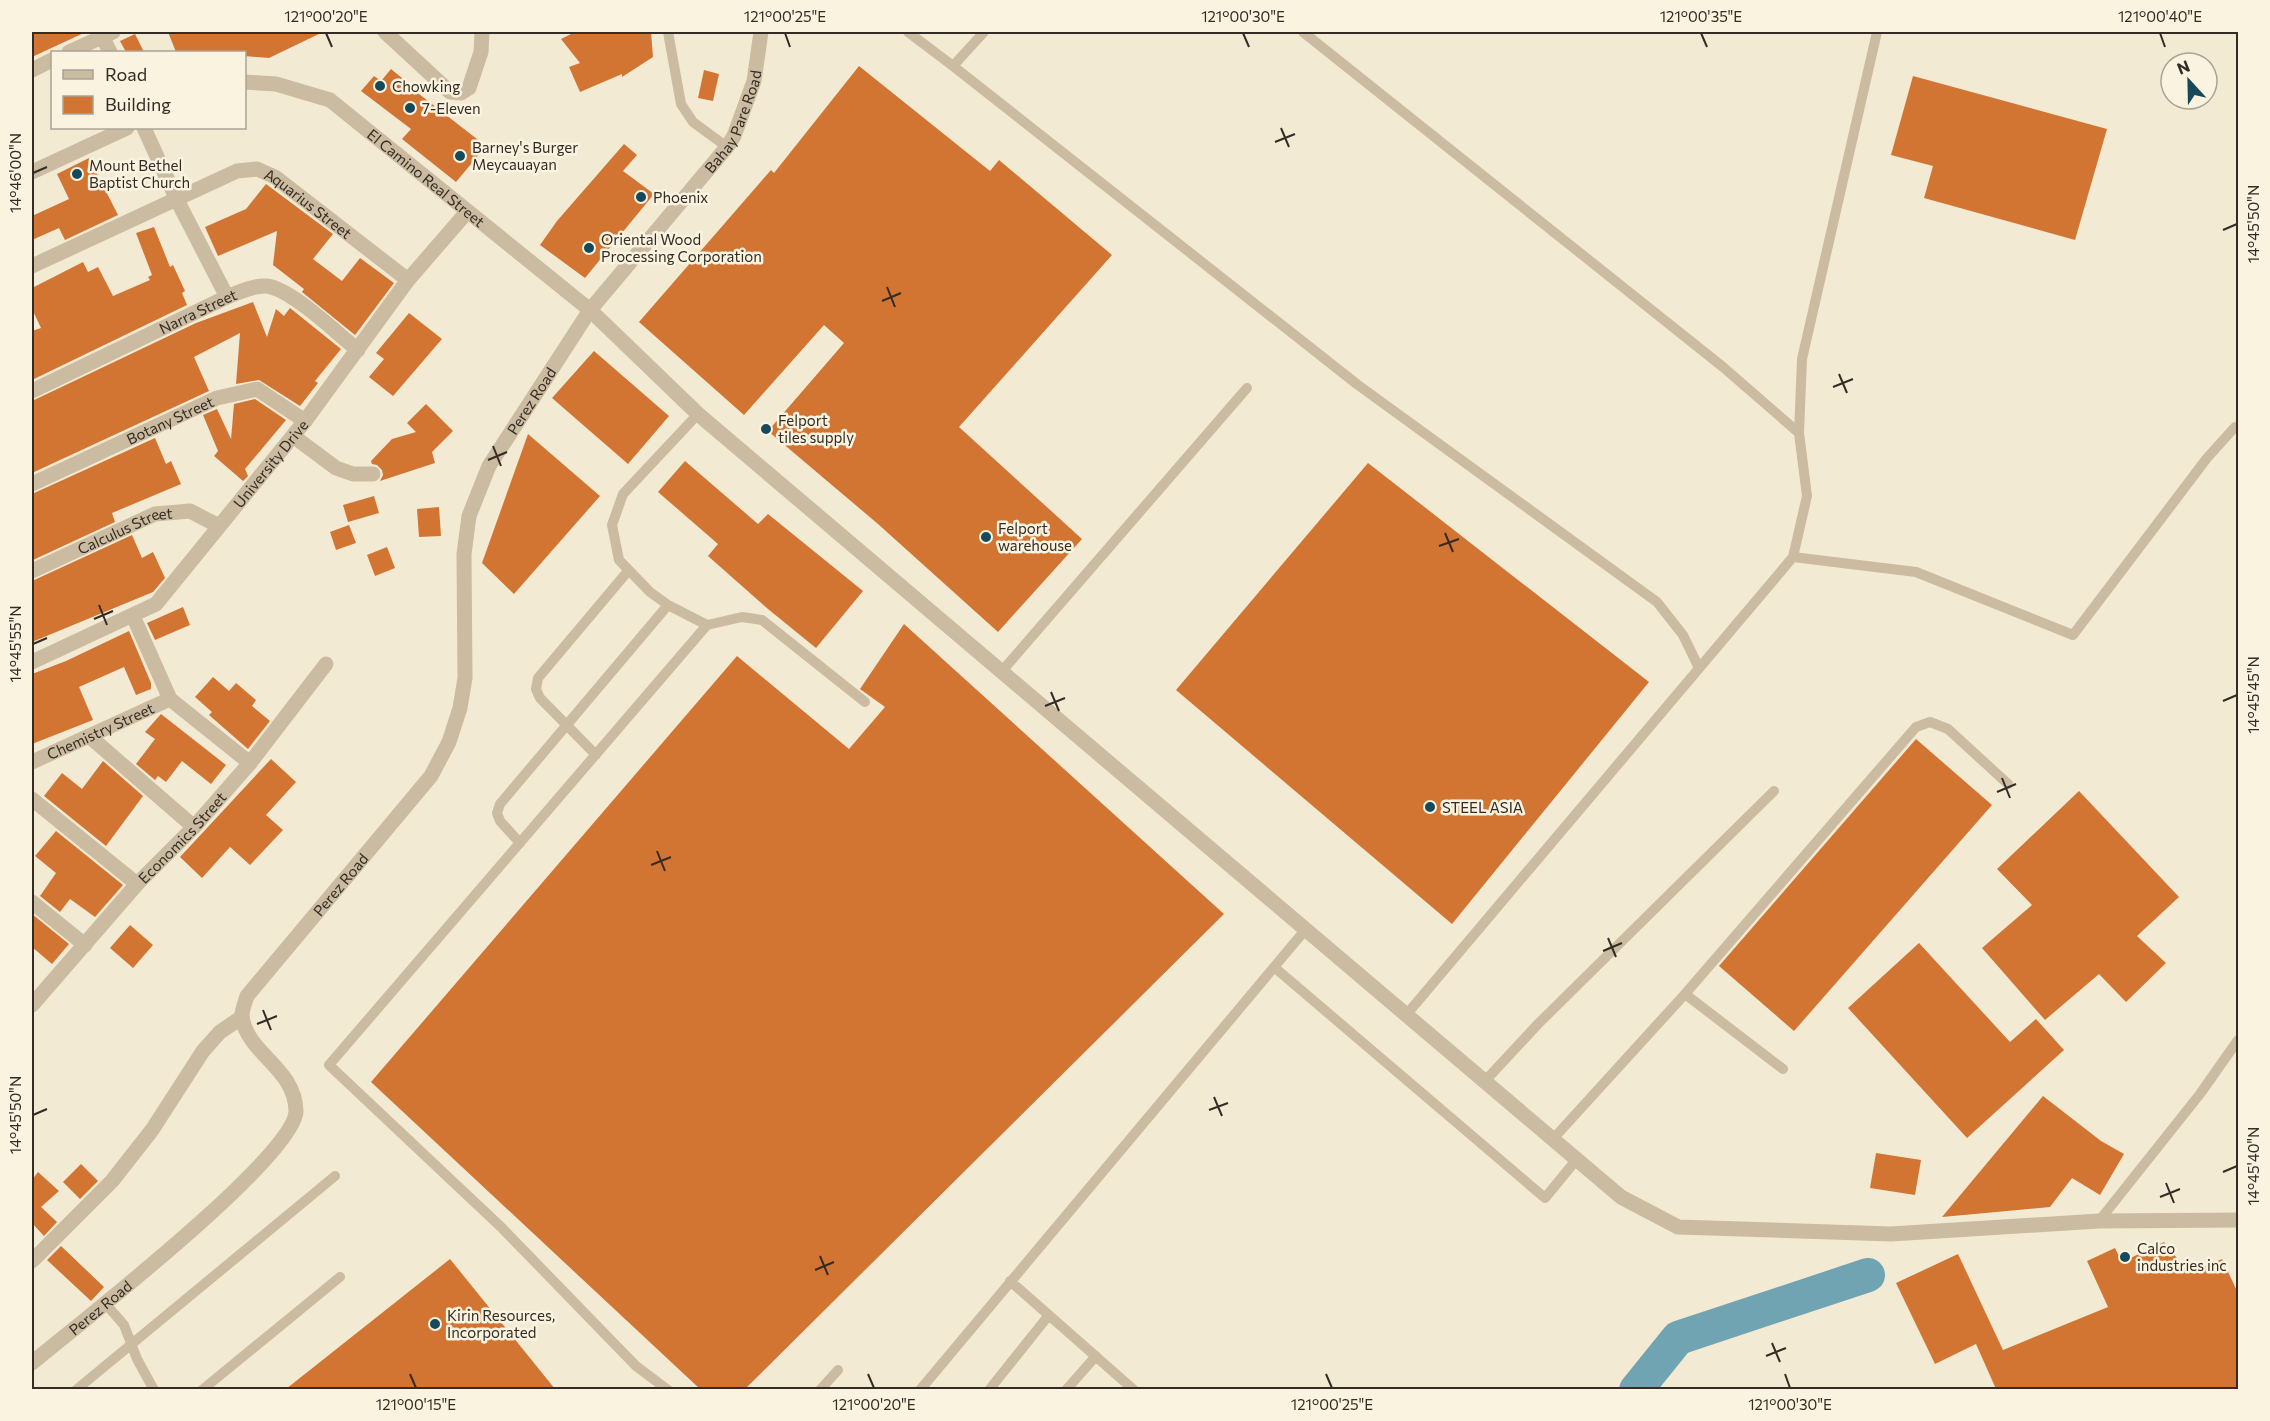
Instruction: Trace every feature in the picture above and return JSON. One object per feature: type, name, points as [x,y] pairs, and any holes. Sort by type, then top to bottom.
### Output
[{"type":"street","points":[[385,32],[450,92],[461,93],[469,88],[481,52],[482,32]]},
{"type":"street","name":"Bahay Pare Road","points":[[590,310],[734,136],[754,81],[760,32]]},
{"type":"street","points":[[71,51],[105,33],[110,51]]},
{"type":"street","points":[[32,70],[51,60]]},
{"type":"street","name":"El Camino Real Street","points":[[246,82],[276,84],[330,100],[590,310],[698,414],[1621,1197],[1678,1227],[1891,1233],[2099,1221],[2238,1221]]},
{"type":"street","points":[[32,172],[125,129]]},
{"type":"street","points":[[144,129],[176,198],[227,297]]},
{"type":"street","name":"Aquarius Street","points":[[32,266],[237,171],[257,169],[275,177],[408,280]]},
{"type":"street","name":"University Drive","points":[[32,662],[156,604],[305,421],[408,280],[467,212]]},
{"type":"street","name":"Narra Street","points":[[32,391],[227,297],[246,289],[265,286],[284,291],[358,350]]},
{"type":"street","name":"Perez Road","points":[[32,1363],[242,1185],[276,1148],[291,1127],[296,1107],[288,1082],[256,1044],[242,1017],[248,996],[431,776],[449,742],[460,708],[465,678],[464,554],[469,516],[489,466],[590,310]]},
{"type":"street","name":"Botany Street","points":[[32,484],[217,398],[257,388],[305,421]]},
{"type":"street","points":[[293,436],[336,468],[353,474],[373,474]]},
{"type":"street","name":"Calculus Street","points":[[32,572],[155,514],[190,511],[219,526]]},
{"type":"street","points":[[132,616],[170,699],[250,763]]},
{"type":"street","name":"Economics Street","points":[[32,1002],[137,884],[194,826],[250,763],[326,664]]},
{"type":"street","name":"Chemistry Street","points":[[32,762],[170,699]]},
{"type":"street","points":[[89,736],[194,826]]},
{"type":"street","points":[[32,799],[137,884]]},
{"type":"street","points":[[32,902],[85,945]]},
{"type":"street","points":[[32,1261],[112,1181],[152,1130],[203,1051],[220,1032],[242,1017]]},
{"type":"lane","points":[[668,32],[681,104],[693,122],[727,147]]},
{"type":"lane","points":[[908,32],[1358,385],[1657,602],[1683,635],[1699,669]]},
{"type":"lane","points":[[953,66],[984,32]]},
{"type":"lane","points":[[1303,32],[1723,367],[1799,433]]},
{"type":"lane","points":[[1407,1014],[1793,557],[1807,496],[1799,433],[1802,359],[1877,32]]},
{"type":"lane","points":[[1002,671],[1247,388]]},
{"type":"lane","points":[[698,414],[623,494],[612,525],[619,560],[628,571],[668,605],[707,625]]},
{"type":"lane","points":[[1793,557],[1916,572],[2073,635],[2207,458],[2235,427]]},
{"type":"lane","points":[[596,755],[540,698],[536,689],[538,678],[628,571]]},
{"type":"lane","points":[[520,843],[500,820],[497,813],[500,804],[565,724],[668,605]]},
{"type":"lane","points":[[668,1389],[636,1366],[501,1227],[329,1065],[707,625],[742,617],[762,620],[865,702]]},
{"type":"lane","points":[[1553,1139],[1685,994],[1916,727],[1930,722],[1948,729],[2008,784]]},
{"type":"lane","points":[[1485,1081],[1546,1016],[1774,791]]},
{"type":"lane","points":[[920,1389],[1306,929]]},
{"type":"lane","points":[[1274,967],[1545,1198],[1577,1159]]},
{"type":"lane","points":[[1685,994],[1783,1069]]},
{"type":"lane","points":[[2099,1221],[2200,1094],[2238,1040]]},
{"type":"lane","points":[[76,1389],[336,1176]]},
{"type":"lane","points":[[202,1389],[340,1277]]},
{"type":"lane","points":[[1010,1281],[1134,1389]]},
{"type":"lane","points":[[105,1302],[124,1325],[137,1359],[154,1389]]},
{"type":"lane","points":[[989,1389],[1049,1316]]},
{"type":"lane","points":[[1066,1389],[1096,1356]]},
{"type":"lane","points":[[820,1389],[838,1370]]},
{"type":"building","points":[[32,32],[86,32],[32,57]]},
{"type":"building","points":[[168,32],[323,32],[269,58],[246,56],[246,51],[176,51]]},
{"type":"building","points":[[575,32],[651,32],[653,57],[622,77],[622,74],[580,92],[569,67],[580,63],[561,39]]},
{"type":"building","points":[[135,34],[144,51],[125,51],[120,41]]},
{"type":"building","points":[[859,66],[990,171],[999,160],[1112,255],[959,427],[1082,539],[998,632],[878,524],[768,431],[844,343],[824,325],[744,415],[639,322],[771,170],[774,173]]},
{"type":"building","points":[[391,69],[402,78],[401,80],[486,146],[456,182],[402,139],[411,129],[361,91],[374,76],[381,81]]},
{"type":"building","points":[[704,70],[719,74],[713,101],[698,98]]},
{"type":"building","points":[[1913,76],[2107,129],[2075,240],[1924,198],[1933,166],[1891,155]]},
{"type":"building","points":[[624,144],[637,155],[623,171],[654,194],[585,278],[540,245],[557,221]]},
{"type":"building","points":[[89,158],[118,215],[65,240],[59,228],[32,240],[32,216],[69,199],[57,174]]},
{"type":"building","points":[[266,184],[333,234],[313,259],[342,281],[360,258],[394,283],[355,335],[302,292],[304,289],[273,265],[277,231],[218,256],[205,227],[246,209]]},
{"type":"building","points":[[154,227],[170,267],[173,265],[185,291],[182,293],[187,305],[32,380],[32,331],[41,328],[32,309],[32,288],[83,262],[88,272],[98,267],[113,296],[150,280],[148,277],[152,275],[136,233]]},
{"type":"building","points":[[253,302],[267,337],[276,309],[284,316],[290,308],[341,349],[315,381],[318,383],[300,406],[259,380],[236,384],[240,333],[194,357],[209,391],[32,473],[32,401],[196,323]]},
{"type":"building","points":[[409,313],[442,339],[393,396],[369,377],[384,359],[376,353]]},
{"type":"building","points":[[594,351],[669,416],[628,464],[552,398]]},
{"type":"building","points":[[255,399],[286,420],[245,469],[248,476],[243,481],[214,456],[218,451],[203,415],[217,409],[231,439],[234,404]]},
{"type":"building","points":[[426,404],[453,431],[432,452],[435,463],[380,481],[383,475],[382,470],[371,461],[392,439],[416,432],[407,423]]},
{"type":"building","points":[[528,434],[600,496],[514,594],[482,563]]},
{"type":"building","points":[[155,438],[166,464],[171,461],[181,484],[112,513],[115,522],[33,560],[32,494]]},
{"type":"building","points":[[685,461],[758,524],[768,514],[863,591],[816,648],[708,556],[718,544],[658,492]]},
{"type":"building","name":"STEEL ASIA","points":[[1368,463],[1649,682],[1452,924],[1176,690]]},
{"type":"building","points":[[374,496],[379,513],[348,522],[343,505]]},
{"type":"building","points":[[439,507],[441,536],[419,537],[417,509]]},
{"type":"building","points":[[349,525],[356,543],[336,550],[330,532]]},
{"type":"building","points":[[132,535],[142,558],[153,552],[165,578],[153,592],[32,642],[32,581]]},
{"type":"building","points":[[387,547],[395,568],[375,576],[367,555]]},
{"type":"building","points":[[183,607],[190,625],[155,640],[147,623]]},
{"type":"building","points":[[904,624],[1224,914],[745,1389],[700,1389],[371,1082],[737,656],[849,749],[885,707],[860,689]]},
{"type":"building","points":[[129,631],[151,683],[151,689],[136,695],[124,667],[79,687],[93,720],[32,744],[32,674],[66,661]]},
{"type":"building","points":[[213,677],[229,691],[236,683],[256,700],[252,706],[270,721],[248,749],[209,715],[212,712],[195,697]]},
{"type":"building","points":[[161,714],[226,765],[211,784],[182,761],[166,782],[158,776],[155,780],[136,764],[155,739],[145,732]]},
{"type":"building","points":[[1916,739],[1992,805],[1794,1031],[1719,966]]},
{"type":"building","points":[[271,759],[296,782],[266,815],[283,830],[250,865],[230,847],[202,878],[180,857]]},
{"type":"building","points":[[103,761],[143,796],[106,846],[44,796],[62,773],[82,789]]},
{"type":"building","points":[[2079,791],[2179,897],[2137,936],[2166,963],[2126,1002],[2099,974],[2045,1020],[1982,948],[2032,905],[1997,869]]},
{"type":"building","points":[[56,831],[123,885],[95,917],[70,899],[60,912],[40,896],[56,873],[35,856]]},
{"type":"building","points":[[32,914],[69,944],[52,964],[32,947]]},
{"type":"building","points":[[130,925],[153,945],[133,968],[110,948]]},
{"type":"building","points":[[1919,943],[2010,1042],[2036,1019],[2064,1050],[1967,1138],[1848,1008]]},
{"type":"building","points":[[2043,1096],[2101,1141],[2124,1154],[2100,1195],[2072,1178],[2050,1207],[1942,1217]]},
{"type":"building","points":[[1876,1153],[1921,1160],[1915,1195],[1870,1188]]},
{"type":"building","points":[[81,1164],[98,1181],[80,1199],[63,1182]]},
{"type":"building","points":[[38,1172],[59,1191],[41,1207],[57,1222],[44,1236],[32,1223],[32,1180]]},
{"type":"building","points":[[2164,1242],[2189,1273],[2222,1259],[2238,1293],[2238,1389],[1996,1389],[1976,1344],[1935,1364],[1896,1283],[1958,1254],[2003,1350],[2108,1307],[2087,1261],[2115,1248],[2122,1262]]},
{"type":"building","points":[[61,1246],[104,1287],[91,1301],[47,1260]]},
{"type":"building","name":"Kirin Resources, Incorporated","points":[[450,1259],[555,1389],[286,1389]]},
{"type":"waterway","points":[[1636,1390],[1678,1338],[1868,1275]]},
{"type":"place","name":"Chowking","points":[[380,86]]},
{"type":"place","name":"7-Eleven","points":[[410,108]]},
{"type":"place","name":"Barney's Burger Meycauayan","points":[[460,156]]},
{"type":"place","name":"Mount Bethel Baptist Church","points":[[77,174]]},
{"type":"place","name":"Phoenix","points":[[641,197]]},
{"type":"place","name":"Oriental Wood Processing Corporation","points":[[589,248]]},
{"type":"place","name":"Felport tiles supply","points":[[766,429]]},
{"type":"place","name":"Felport warehouse","points":[[986,537]]},
{"type":"place","name":"STEEL ASIA","points":[[1430,807]]},
{"type":"place","name":"Calco industries inc","points":[[2125,1257]]},
{"type":"place","name":"Kirin Resources, Incorporated","points":[[435,1324]]}]
